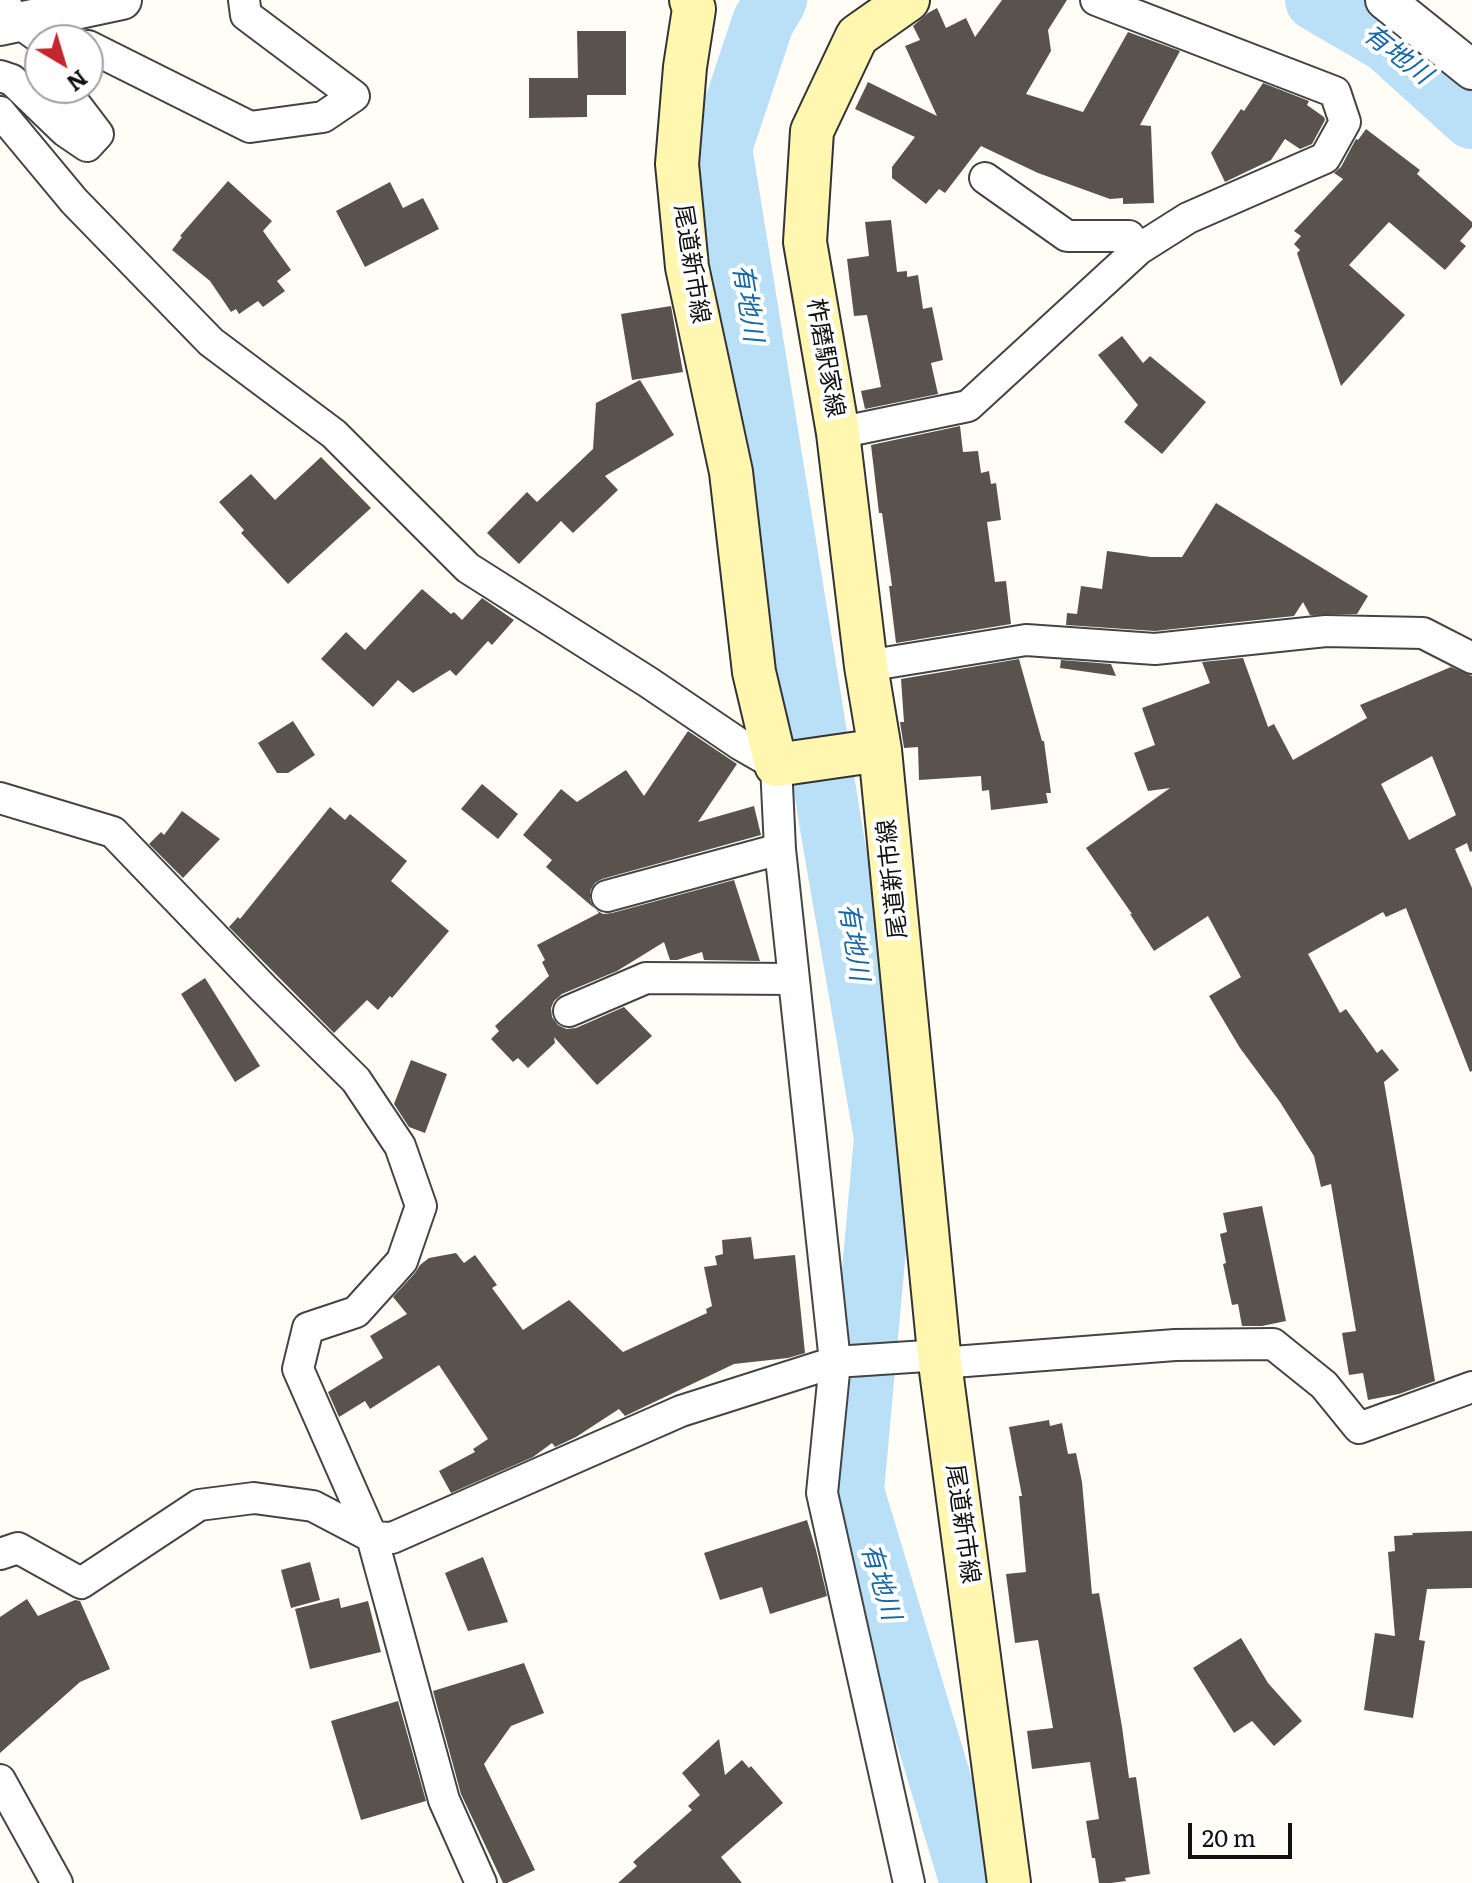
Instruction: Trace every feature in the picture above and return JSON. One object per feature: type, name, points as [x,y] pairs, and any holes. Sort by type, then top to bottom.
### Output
[{"type":"main road","name":"尾道新市線","points":[[691,0],[694,9],[685,67],[677,164],[687,267],[731,472],[754,672],[783,763]]},
{"type":"main road","name":"柞磨駅家線","points":[[872,751],[866,666],[838,433],[805,242],[812,131],[857,36],[908,0]]},
{"type":"main road","name":"尾道新市線","points":[[872,751],[933,1359],[1009,1883]]},
{"type":"main road","points":[[783,763],[872,751]]},
{"type":"street","points":[[40,24],[122,0]]},
{"type":"street","points":[[838,433],[968,406],[1139,249],[1188,218],[1325,158],[1345,122],[1335,92],[1096,0]]},
{"type":"street","points":[[1385,0],[1472,70]]},
{"type":"street","points":[[104,54],[250,127],[323,117],[354,96],[245,8]]},
{"type":"street","points":[[0,76],[12,80],[24,92]]},
{"type":"street","points":[[37,104],[65,131],[87,146],[98,134],[75,104]]},
{"type":"street","points":[[0,112],[74,201],[211,342],[334,434],[468,568],[741,745],[783,763],[780,849],[835,1362],[822,1493],[909,1883]]},
{"type":"street","points":[[985,178],[1067,236],[1129,236],[1139,249]]},
{"type":"street","points":[[866,666],[1026,640],[1155,649],[1326,631],[1423,633],[1472,658]]},
{"type":"street","points":[[0,798],[113,832],[356,1080],[400,1146],[421,1206],[402,1261],[356,1312],[308,1328],[298,1369],[372,1537],[444,1800],[481,1883]]},
{"type":"street","points":[[607,896],[780,849]]},
{"type":"street","points":[[569,1011],[646,978],[794,979]]},
{"type":"street","points":[[0,1554],[18,1548],[81,1583],[199,1505],[254,1498],[313,1506],[372,1537],[392,1538],[681,1411],[835,1362],[1175,1345],[1273,1344],[1324,1385],[1359,1428],[1472,1387]]},
{"type":"street","points":[[0,1780],[57,1883]]},
{"type":"building","points":[[1002,0],[1067,0],[1048,30],[1051,51],[1026,94],[1083,112],[1128,32],[1180,51],[1140,125],[1151,126],[1154,203],[1123,204],[1123,198],[1110,199],[1038,173],[981,146],[945,193],[939,189],[926,204],[892,178],[892,167],[915,137],[855,109],[868,82],[937,116],[905,46],[920,40],[913,26],[937,8],[946,28],[966,18],[975,37]]},
{"type":"building","points":[[577,31],[626,31],[626,95],[587,95],[587,117],[529,118],[529,78],[578,78]]},
{"type":"building","points":[[1263,83],[1309,101],[1307,105],[1325,120],[1312,144],[1300,149],[1285,139],[1271,160],[1225,182],[1211,153]]},
{"type":"building","points":[[1366,129],[1420,170],[1417,174],[1472,222],[1472,227],[1460,241],[1466,246],[1445,270],[1389,222],[1349,265],[1405,315],[1341,386],[1297,253],[1300,250],[1294,244],[1301,236],[1294,231],[1343,179],[1334,173]]},
{"type":"building","points":[[228,181],[272,221],[263,231],[291,270],[277,281],[285,291],[263,307],[258,301],[239,314],[236,309],[231,312],[210,281],[172,250],[180,236]]},
{"type":"building","points":[[390,182],[403,208],[423,198],[439,229],[365,267],[336,211]]},
{"type":"building","points":[[891,220],[897,272],[907,271],[907,277],[918,275],[923,309],[932,307],[943,360],[931,363],[938,394],[865,409],[861,391],[881,387],[867,315],[854,316],[847,259],[869,256],[865,222]]},
{"type":"building","points":[[671,306],[683,372],[632,380],[621,314]]},
{"type":"building","points":[[1122,336],[1143,363],[1150,356],[1206,402],[1162,454],[1124,422],[1138,405],[1098,355]]},
{"type":"building","points":[[640,380],[674,435],[605,476],[618,490],[573,533],[561,521],[519,564],[487,533],[527,492],[537,502],[593,449],[596,403]]},
{"type":"building","points":[[960,426],[963,452],[978,451],[981,473],[989,471],[991,484],[996,483],[1001,520],[987,522],[995,582],[1006,581],[1011,624],[896,643],[889,586],[892,586],[871,445]]},
{"type":"building","points":[[321,457],[371,508],[288,584],[241,533],[244,530],[219,502],[251,474],[275,500]]},
{"type":"building","points":[[1216,503],[1368,596],[1357,614],[1310,615],[1303,602],[1294,616],[1155,631],[1066,625],[1067,613],[1077,614],[1081,586],[1102,589],[1107,551],[1151,557],[1182,557]]},
{"type":"building","points":[[422,589],[462,620],[482,598],[514,620],[492,645],[488,641],[456,676],[450,670],[413,693],[398,680],[373,707],[321,659],[346,632],[365,650]]},
{"type":"building","points":[[1243,658],[1268,727],[1274,724],[1293,760],[1367,718],[1360,705],[1451,667],[1472,676],[1472,851],[1467,843],[1455,849],[1472,888],[1472,1071],[1406,908],[1386,917],[1383,912],[1308,954],[1340,1013],[1346,1009],[1377,1053],[1382,1049],[1399,1070],[1384,1082],[1435,1381],[1399,1394],[1368,1400],[1363,1373],[1349,1375],[1342,1333],[1356,1331],[1331,1184],[1321,1187],[1314,1156],[1280,1102],[1240,1048],[1209,996],[1241,977],[1208,916],[1154,951],[1086,848],[1170,788],[1148,791],[1134,753],[1155,745],[1142,708],[1210,683],[1202,662]],"holes":[[[1432,756],[1456,815],[1409,840],[1381,784]]]},
{"type":"building","points":[[1019,659],[1044,741],[1051,793],[1046,793],[1048,803],[991,810],[989,790],[982,791],[981,776],[919,780],[918,747],[904,748],[900,722],[904,722],[901,679]]},
{"type":"building","points":[[1061,660],[1111,664],[1116,676],[1060,668]]},
{"type":"building","points":[[293,721],[315,755],[288,773],[277,773],[258,743]]},
{"type":"building","points":[[688,731],[737,764],[698,822],[754,806],[761,835],[602,879],[590,891],[594,908],[546,867],[552,860],[523,835],[561,789],[577,802],[626,770],[644,796]]},
{"type":"building","points":[[482,784],[518,814],[498,839],[461,809]]},
{"type":"building","points":[[330,807],[345,820],[350,814],[407,861],[391,881],[449,931],[392,998],[390,996],[378,1010],[367,1000],[334,1033],[229,927],[238,917],[240,919]]},
{"type":"building","points":[[182,811],[220,839],[183,878],[149,844],[161,832],[164,835]]},
{"type":"building","points":[[734,880],[760,961],[704,960],[702,952],[670,960],[664,942],[617,971],[562,994],[554,1001],[552,1017],[566,1029],[576,1028],[624,1007],[652,1036],[597,1085],[554,1037],[555,1043],[528,1068],[518,1058],[513,1062],[491,1039],[499,1031],[495,1026],[549,976],[537,945],[599,913],[596,910],[603,914],[612,913]]},
{"type":"building","points":[[205,978],[260,1066],[235,1082],[181,994]]},
{"type":"building","points":[[411,1060],[447,1074],[425,1133],[409,1127],[394,1104]]},
{"type":"building","points":[[1262,1206],[1286,1321],[1242,1326],[1238,1304],[1232,1305],[1223,1264],[1226,1263],[1220,1234],[1227,1232],[1223,1213]]},
{"type":"building","points":[[751,1237],[754,1259],[795,1255],[805,1353],[734,1364],[625,1416],[619,1409],[576,1437],[555,1447],[552,1443],[533,1457],[451,1493],[439,1471],[475,1452],[473,1449],[488,1439],[439,1365],[370,1409],[365,1401],[339,1417],[328,1392],[383,1358],[370,1336],[407,1314],[393,1297],[429,1258],[456,1253],[464,1263],[475,1255],[497,1285],[492,1288],[523,1330],[569,1300],[623,1352],[707,1313],[706,1309],[712,1306],[704,1267],[717,1265],[715,1256],[723,1254],[722,1240]]},
{"type":"building","points":[[1049,1420],[1050,1426],[1062,1423],[1068,1454],[1076,1453],[1082,1482],[1092,1594],[1099,1593],[1129,1778],[1136,1777],[1150,1874],[1125,1878],[1126,1881],[1099,1883],[1086,1821],[1099,1819],[1090,1762],[1032,1769],[1027,1731],[1053,1728],[1038,1640],[1015,1643],[1006,1574],[1026,1572],[1019,1496],[1022,1496],[1009,1427]]},
{"type":"building","points":[[807,1520],[827,1596],[770,1614],[762,1587],[720,1600],[704,1553]]},
{"type":"building","points":[[1472,1531],[1472,1588],[1427,1589],[1419,1640],[1425,1641],[1413,1718],[1364,1710],[1375,1633],[1395,1636],[1388,1552],[1395,1551],[1394,1536]]},
{"type":"building","points":[[483,1557],[508,1622],[468,1631],[445,1573]]},
{"type":"building","points":[[310,1562],[320,1600],[291,1608],[281,1570]]},
{"type":"building","points":[[339,1598],[341,1608],[368,1601],[381,1652],[310,1669],[295,1609]]},
{"type":"building","points":[[27,1599],[38,1616],[75,1600],[80,1601],[110,1669],[80,1682],[0,1753],[0,1617]]},
{"type":"building","points":[[1241,1638],[1268,1683],[1302,1721],[1274,1746],[1252,1721],[1234,1733],[1193,1668]]},
{"type":"building","points":[[524,1663],[544,1713],[511,1726],[484,1764],[535,1870],[503,1883],[461,1794],[433,1691]]},
{"type":"building","points":[[398,1701],[426,1801],[361,1820],[331,1721]]},
{"type":"building","points":[[719,1739],[725,1775],[742,1760],[783,1803],[721,1857],[742,1883],[618,1883],[637,1866],[633,1862],[692,1810],[688,1806],[700,1795],[682,1773]]},
{"type":"waterway","name":"有地川","points":[[776,0],[763,22],[721,148],[832,833],[885,1138],[853,1491],[971,1883]]},
{"type":"waterway","name":"有地川","points":[[1316,0],[1388,42],[1472,118]]}]
